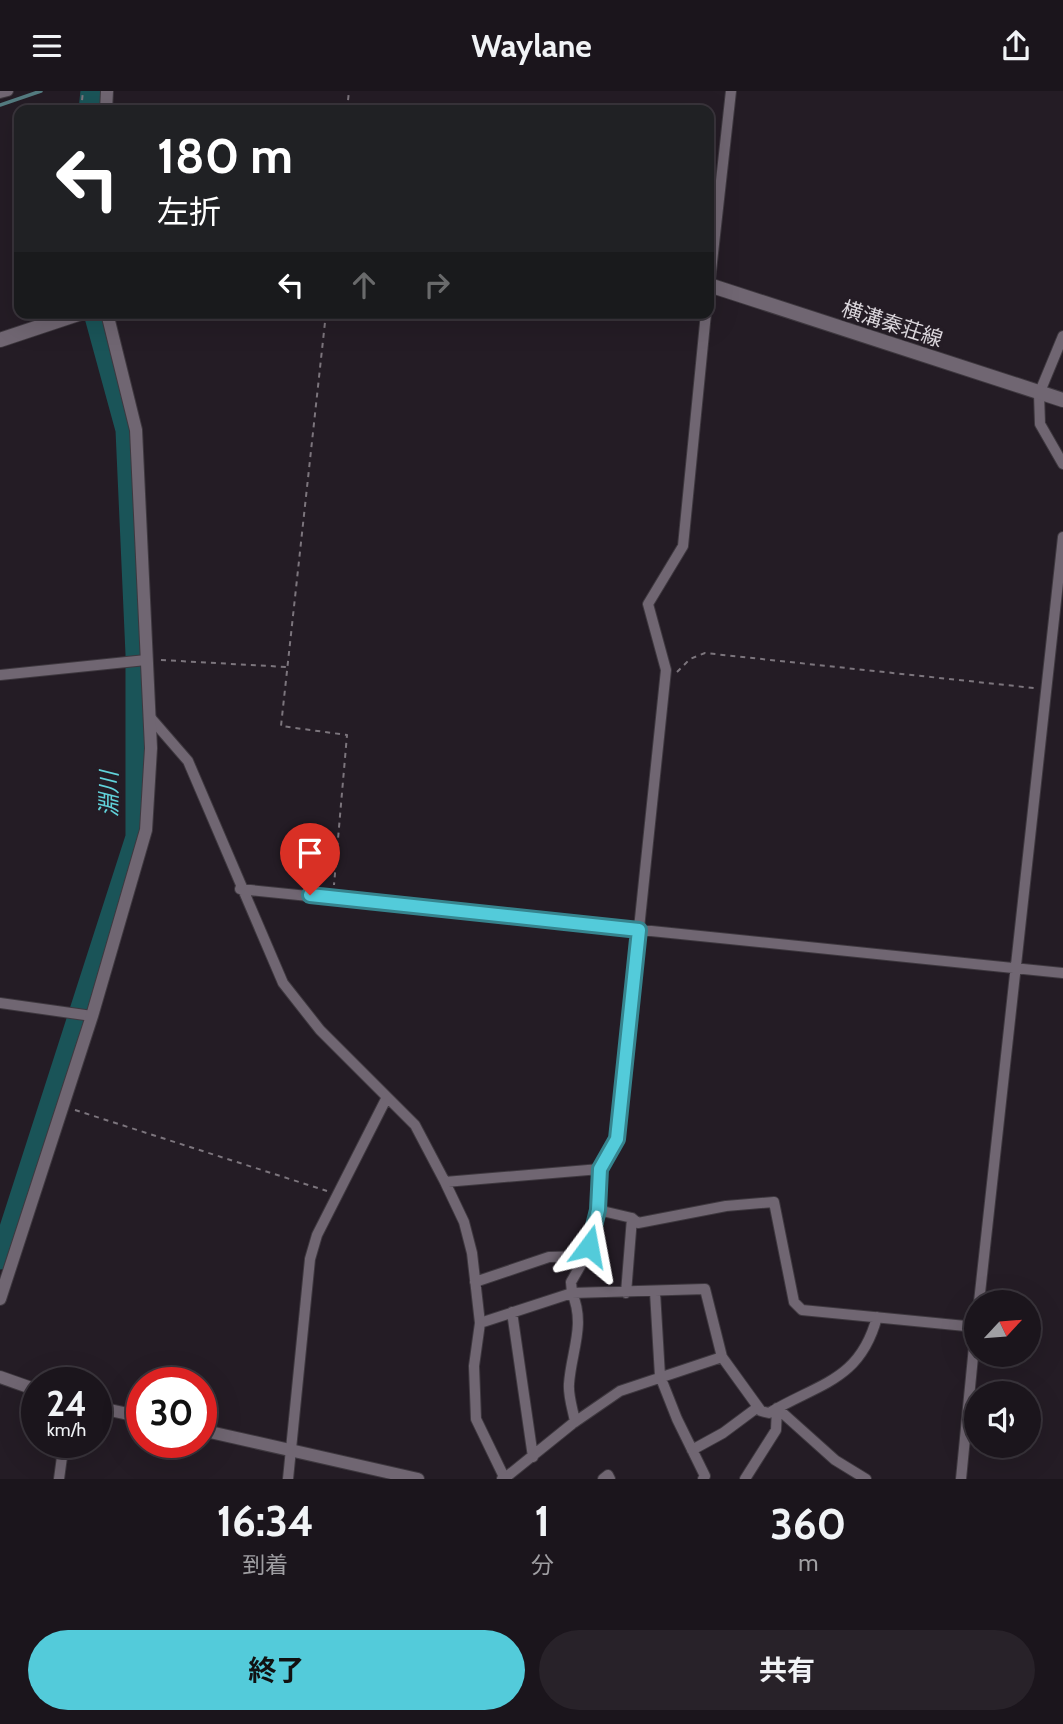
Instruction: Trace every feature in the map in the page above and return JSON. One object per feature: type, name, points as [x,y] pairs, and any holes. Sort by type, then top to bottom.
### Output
[{"type":"main road","name":"横溝秦荘線","points":[[714,289],[1063,400]]},
{"type":"main road","points":[[0,340],[64,319]]},
{"type":"street","points":[[0,93],[8,91]]},
{"type":"street","points":[[714,242],[731,91]]},
{"type":"street","points":[[0,1299],[92,1016],[146,830],[150,803],[149,716],[136,430],[108,319]]},
{"type":"street","points":[[575,1422],[568,1388],[579,1336],[579,1309],[572,1293],[571,1282],[586,1256],[598,1210],[600,1169],[617,1139],[666,670],[648,604],[683,547],[705,319]]},
{"type":"street","points":[[1063,336],[1039,394],[1040,424],[1063,464]]},
{"type":"street","points":[[980,1290],[1063,537]]},
{"type":"street","points":[[0,675],[146,660]]},
{"type":"street","points":[[149,716],[188,761],[240,889],[283,983],[320,1030],[415,1125],[464,1222],[480,1323],[474,1366],[476,1419],[504,1479],[575,1422],[620,1391],[722,1357]]},
{"type":"street","points":[[240,889],[1063,973]]},
{"type":"street","points":[[0,1003],[92,1016]]},
{"type":"street","points":[[288,1479],[310,1259],[317,1235],[387,1097]]},
{"type":"street","points":[[445,1182],[600,1169]]},
{"type":"street","points":[[598,1210],[632,1218],[638,1223],[726,1206],[774,1202],[794,1301],[802,1310],[964,1325]]},
{"type":"street","points":[[626,1293],[632,1218]]},
{"type":"street","points":[[475,1282],[549,1257],[586,1256]]},
{"type":"street","points":[[480,1323],[572,1293],[705,1289],[722,1357],[758,1407],[769,1413],[852,1367],[871,1340],[877,1317]]},
{"type":"street","points":[[655,1292],[660,1376],[705,1476],[703,1479]]},
{"type":"street","points":[[512,1312],[533,1457]]},
{"type":"street","points":[[961,1479],[972,1367]]},
{"type":"street","points":[[0,1377],[21,1384]]},
{"type":"street","points":[[692,1450],[723,1433],[758,1407]]},
{"type":"street","points":[[746,1479],[776,1430],[777,1408]]},
{"type":"street","points":[[777,1408],[835,1460],[866,1479]]},
{"type":"street","points":[[217,1434],[418,1479]]},
{"type":"street","points":[[59,1479],[62,1458]]},
{"type":"street","points":[[603,1479],[608,1475],[610,1479]]},
{"type":"path","points":[[325,319],[281,726],[347,735],[333,897]]},
{"type":"path","points":[[664,685],[690,659],[705,653],[1046,690]]},
{"type":"path","points":[[146,660],[287,667]]},
{"type":"path","points":[[63,1106],[338,1194]]},
{"type":"waterway","points":[[0,105],[41,91]]},
{"type":"waterway","name":"淵川","points":[[90,105],[91,91]]},
{"type":"waterway","name":"淵川","points":[[0,1259],[136,837],[136,654],[126,430],[96,319]]},
{"type":"route","points":[[310,895],[639,930],[617,1139],[600,1169],[598,1210],[589,1246]]}]
